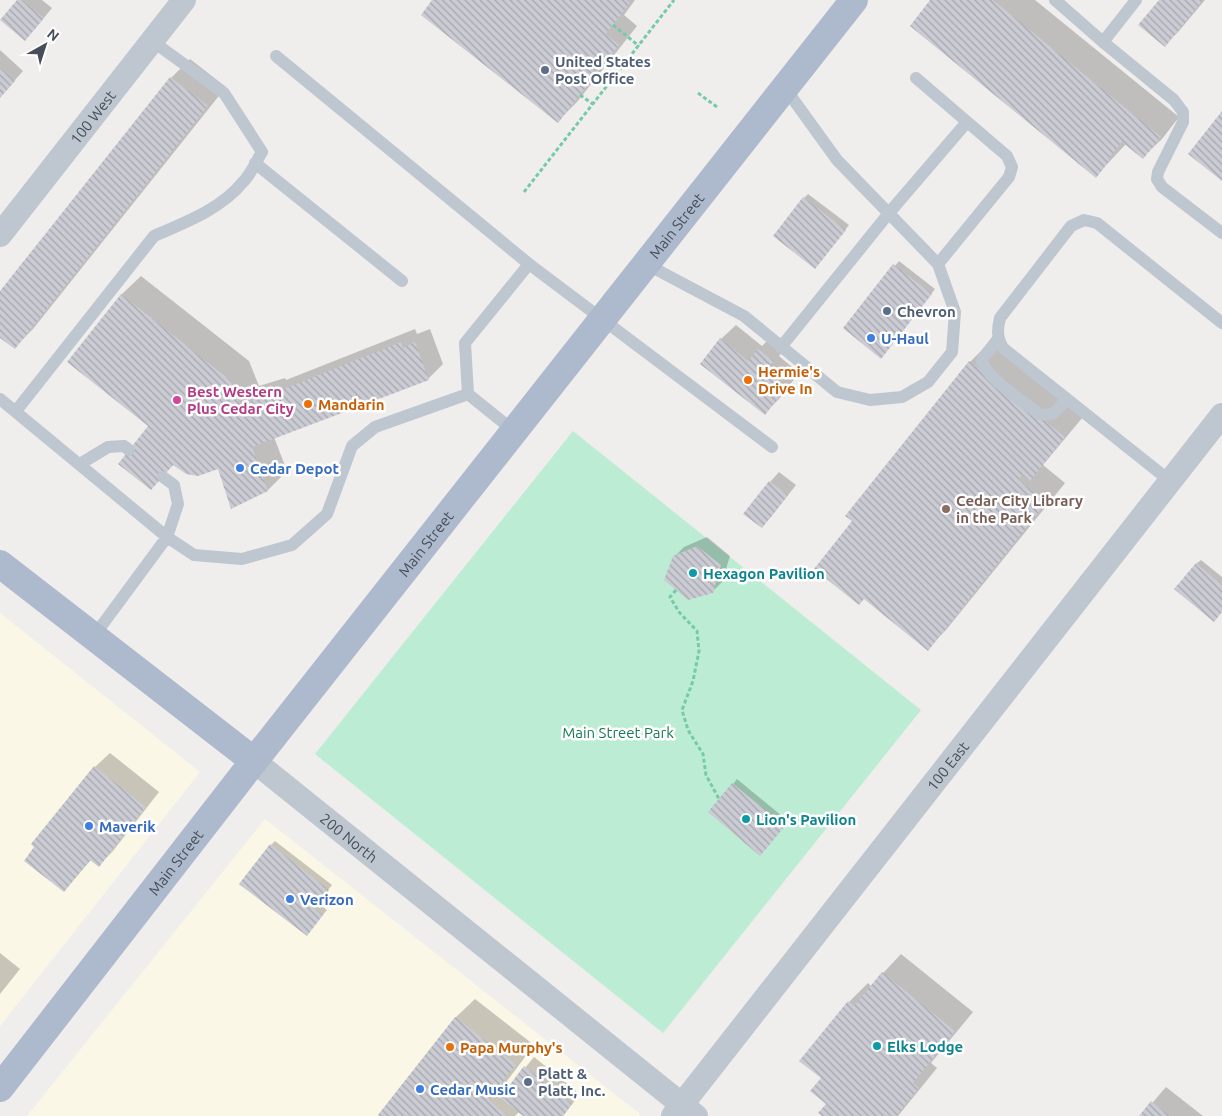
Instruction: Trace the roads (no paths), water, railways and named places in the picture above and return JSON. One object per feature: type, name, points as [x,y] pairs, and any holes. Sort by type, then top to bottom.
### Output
[{"type":"main road","name":"Main Street","points":[[0,1088],[254,761],[785,88],[851,1]]},
{"type":"main road","name":"200 North","points":[[0,564],[254,761]]},
{"type":"street","name":"100 West","points":[[0,234],[184,0]]},
{"type":"street","name":"100 East","points":[[683,1112],[1222,415]]},
{"type":"street","name":"200 North","points":[[254,761],[683,1112]]},
{"type":"lane","points":[[1055,0],[1174,100],[1183,112],[1183,122],[1156,179],[1162,187],[1222,233]]},
{"type":"lane","points":[[1103,42],[1136,0]]},
{"type":"lane","points":[[16,411],[154,236],[223,203],[244,182],[262,152],[224,93],[152,41]]},
{"type":"lane","points":[[276,56],[530,264],[772,447]]},
{"type":"lane","points":[[916,78],[1007,156],[1012,166],[1008,177],[938,264]]},
{"type":"lane","points":[[646,264],[744,316],[837,392],[870,400],[902,397],[928,382],[952,352],[955,312],[938,264],[837,160],[785,88]]},
{"type":"lane","points":[[781,347],[888,213],[967,122]]},
{"type":"lane","points":[[255,164],[402,280]]},
{"type":"lane","points":[[1170,481],[1003,348],[998,339],[997,329],[1000,318],[1071,226],[1084,220],[1097,223],[1222,323]]},
{"type":"lane","points":[[514,431],[468,394],[465,343],[530,264]]},
{"type":"lane","points":[[998,339],[982,362],[985,369],[994,378],[1039,414],[1047,415],[1054,413],[1066,398]]},
{"type":"lane","points":[[0,399],[167,537],[194,555],[242,559],[292,545],[327,514],[352,446],[375,427],[468,394]]},
{"type":"lane","points":[[80,464],[108,447],[124,446],[129,450]]},
{"type":"lane","points":[[94,636],[167,537],[178,504],[174,485],[163,477]]},
{"type":"place","name":"United States Post Office","points":[[545,70]]},
{"type":"place","name":"Chevron","points":[[887,311]]},
{"type":"place","name":"U-Haul","points":[[871,338]]},
{"type":"place","name":"Hermie's Drive In","points":[[748,380]]},
{"type":"place","name":"Best Western Plus Cedar City","points":[[177,400]]},
{"type":"place","name":"Mandarin","points":[[308,404]]},
{"type":"place","name":"Cedar Depot","points":[[240,468]]},
{"type":"place","name":"Cedar City Library in the Park","points":[[946,509]]},
{"type":"place","name":"Hexagon Pavilion","points":[[693,573]]},
{"type":"place","name":"Lion's Pavilion","points":[[746,819]]},
{"type":"place","name":"Maverik","points":[[89,826]]},
{"type":"place","name":"Verizon","points":[[290,899]]},
{"type":"place","name":"Elks Lodge","points":[[877,1046]]},
{"type":"place","name":"Papa Murphy's","points":[[450,1047]]},
{"type":"place","name":"Platt & Platt, Inc.","points":[[528,1082]]},
{"type":"place","name":"Cedar Music","points":[[420,1089]]},
{"type":"park label","name":"Main Street Park","points":[[618,732]]}]
